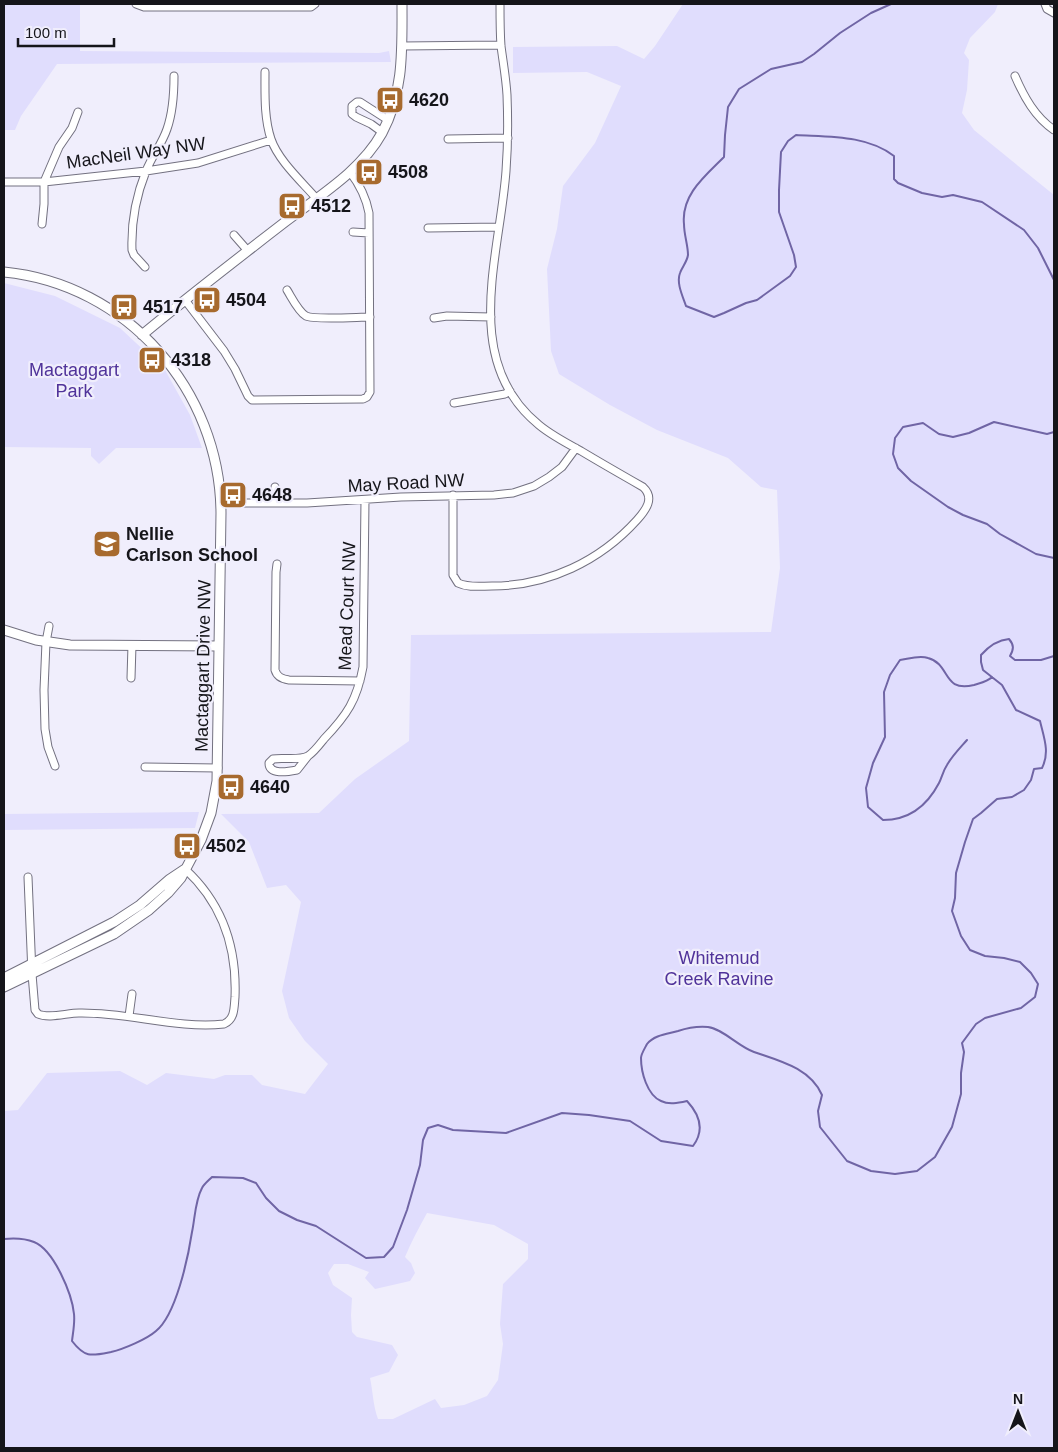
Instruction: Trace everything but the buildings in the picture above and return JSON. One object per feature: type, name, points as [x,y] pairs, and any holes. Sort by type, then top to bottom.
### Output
[{"type":"street","points":[[136,4],[144,7],[311,7],[315,4]]},
{"type":"street","points":[[142,335],[350,172],[370,150],[388,120],[398,93],[402,67],[402,4]]},
{"type":"street","points":[[453,495],[453,572],[454,578],[458,583],[468,586],[510,585],[536,581],[560,574],[586,562],[613,544],[628,531],[647,508],[649,502],[645,489],[538,425],[520,406],[510,391],[500,371],[494,351],[491,317],[492,276],[506,172],[508,138],[507,93],[501,45],[500,4]]},
{"type":"street","points":[[1045,4],[1047,9],[1054,13]]},
{"type":"street","points":[[402,46],[501,45]]},
{"type":"street","points":[[265,72],[267,125],[271,140],[286,164],[316,198]]},
{"type":"street","points":[[144,267],[132,250],[131,236],[134,212],[146,170],[167,131],[172,114],[174,76]]},
{"type":"street","points":[[1015,76],[1023,96],[1042,120],[1054,130]]},
{"type":"street","points":[[382,132],[371,124],[356,118],[352,114],[352,106],[360,102],[388,120]]},
{"type":"street","points":[[42,224],[44,182],[59,147],[72,128],[78,112]]},
{"type":"street","points":[[448,139],[508,138]]},
{"type":"street","name":"MacNeil Way NW","points":[[4,182],[44,182],[198,162],[271,140]]},
{"type":"street","points":[[185,300],[224,351],[252,400],[366,398],[370,392],[369,213],[360,185],[350,172]]},
{"type":"street","points":[[428,228],[499,227]]},
{"type":"street","points":[[353,232],[369,233]]},
{"type":"street","points":[[234,235],[248,251]]},
{"type":"street","name":"Mactaggart Drive NW","points":[[4,272],[44,279],[82,294],[112,310],[158,350],[177,373],[197,408],[206,429],[214,455],[221,503],[218,768],[210,818],[198,847],[177,884],[136,920],[98,942],[4,987]]},
{"type":"street","points":[[287,290],[306,315],[315,317],[370,317]]},
{"type":"street","points":[[434,318],[447,316],[491,317]]},
{"type":"street","points":[[454,403],[505,394],[510,391]]},
{"type":"street","name":"May Road NW","points":[[221,503],[307,503],[401,496],[503,495],[528,489],[543,482],[566,462],[576,448]]},
{"type":"street","points":[[275,487],[275,503]]},
{"type":"street","name":"Mead Court NW","points":[[308,756],[273,759],[269,762],[269,768],[277,771],[296,770],[346,714],[355,698],[362,667],[365,500]]},
{"type":"street","points":[[277,564],[275,670],[278,675],[289,680],[360,681]]},
{"type":"street","points":[[49,626],[46,642],[44,690],[45,729],[48,747],[55,766]]},
{"type":"street","points":[[4,630],[46,642],[78,645],[220,646]]},
{"type":"street","points":[[131,678],[132,645]]},
{"type":"street","points":[[145,767],[218,768]]},
{"type":"street","points":[[28,877],[31,964],[35,1010],[38,1014],[44,1016],[89,1013],[169,1022],[224,1024],[232,1019],[234,1005],[234,970],[228,936],[219,914],[206,892],[185,869]]},
{"type":"street","name":"Mactaggart Drive NW","points":[[4,978],[114,922],[140,905],[170,879],[185,869]]},
{"type":"street","points":[[129,1016],[132,994]]},
{"type":"green space","points":[[4,4],[80,4],[80,51],[379,53],[389,51],[391,62],[57,64],[21,116],[15,130],[4,130]]},
{"type":"green space","name":"Whitemud Creek Ravine","points":[[683,4],[998,4],[995,12],[970,38],[964,53],[969,60],[967,90],[962,113],[974,130],[1054,195],[1054,1448],[4,1448],[4,1111],[18,1110],[47,1073],[120,1071],[147,1085],[166,1073],[214,1079],[225,1075],[252,1075],[262,1085],[305,1094],[328,1064],[305,1041],[289,1018],[282,991],[301,902],[286,885],[267,888],[249,842],[221,814],[319,813],[355,779],[409,741],[411,635],[771,632],[780,568],[777,490],[761,487],[728,458],[657,430],[610,405],[559,374],[551,351],[547,269],[557,229],[563,186],[595,143],[621,86],[587,72],[513,73],[513,47],[617,46],[644,59]],"holes":[[[427,1213],[494,1225],[528,1244],[528,1259],[503,1284],[500,1324],[503,1344],[498,1380],[487,1396],[464,1405],[441,1408],[435,1399],[393,1419],[378,1419],[370,1378],[389,1372],[398,1355],[392,1345],[357,1337],[352,1332],[352,1298],[333,1285],[328,1273],[334,1264],[348,1264],[369,1272],[365,1278],[375,1289],[410,1281],[415,1273],[411,1263],[405,1257]]]},
{"type":"green space","name":"Mactaggart Park","points":[[4,283],[55,296],[120,328],[165,370],[190,415],[202,448],[116,448],[99,464],[91,456],[91,448],[4,447]]},
{"type":"green space","points":[[199,812],[195,828],[4,830],[4,814]]},
{"type":"waterway","points":[[891,4],[871,13],[840,33],[802,62],[771,69],[739,89],[728,107],[724,157],[696,187],[686,204],[684,224],[688,255],[679,277],[680,290],[686,306],[714,317],[757,300],[790,276],[796,267],[794,255],[779,212],[781,152],[788,141],[796,135],[847,138],[872,144],[894,156],[894,179],[898,183],[922,193],[942,197],[953,195],[982,202],[1024,230],[1038,248],[1054,280]]},
{"type":"waterway","points":[[1054,432],[1047,434],[994,422],[969,433],[953,437],[939,434],[923,423],[903,427],[895,438],[893,454],[898,468],[911,481],[948,507],[987,524],[1000,534],[1036,554],[1054,558]]},
{"type":"waterway","points":[[4,1239],[34,1242],[55,1263],[73,1305],[72,1341],[77,1347],[85,1353],[93,1355],[116,1351],[152,1334],[163,1323],[170,1312],[184,1271],[198,1198],[203,1187],[212,1177],[243,1178],[256,1183],[266,1198],[279,1211],[297,1220],[316,1226],[366,1258],[384,1257],[393,1247],[407,1210],[420,1165],[423,1140],[428,1128],[438,1125],[453,1130],[506,1133],[562,1113],[630,1121],[661,1141],[693,1146],[699,1134],[698,1117],[687,1101],[677,1103],[664,1102],[652,1094],[642,1070],[641,1058],[647,1044],[653,1039],[665,1034],[696,1027],[714,1028],[748,1050],[784,1062],[810,1078],[822,1095],[818,1111],[820,1127],[847,1161],[871,1171],[895,1174],[917,1171],[935,1157],[952,1127],[961,1094],[964,1052],[962,1043],[976,1024],[985,1018],[1021,1008],[1035,997],[1038,984],[1031,973],[1020,962],[985,956],[970,950],[961,936],[952,911],[955,898],[956,873],[973,819],[997,799],[1012,797],[1024,790],[1031,780],[1034,769],[1042,768],[1046,756],[1046,745],[1040,721],[1016,710],[1002,685],[983,670],[981,655],[994,644],[1009,639],[1013,647],[1010,656],[1015,660],[1041,660],[1054,656]]},
{"type":"waterway","points":[[967,740],[949,762],[929,798],[916,810],[901,817],[883,820],[868,807],[866,788],[873,763],[885,737],[884,692],[890,675],[900,660],[925,657],[935,661],[951,682],[957,685],[974,685],[992,677]]},
{"type":"place","name":"4620","points":[[390,100]]},
{"type":"place","name":"4508","points":[[369,172]]},
{"type":"place","name":"4512","points":[[292,206]]},
{"type":"place","name":"4504","points":[[207,300]]},
{"type":"place","name":"4517","points":[[124,307]]},
{"type":"place","name":"4318","points":[[152,360]]},
{"type":"place","name":"4648","points":[[233,495]]},
{"type":"place","name":"Nellie Carlson School","points":[[107,544]]},
{"type":"place","name":"4640","points":[[231,787]]},
{"type":"place","name":"4502","points":[[187,846]]}]
